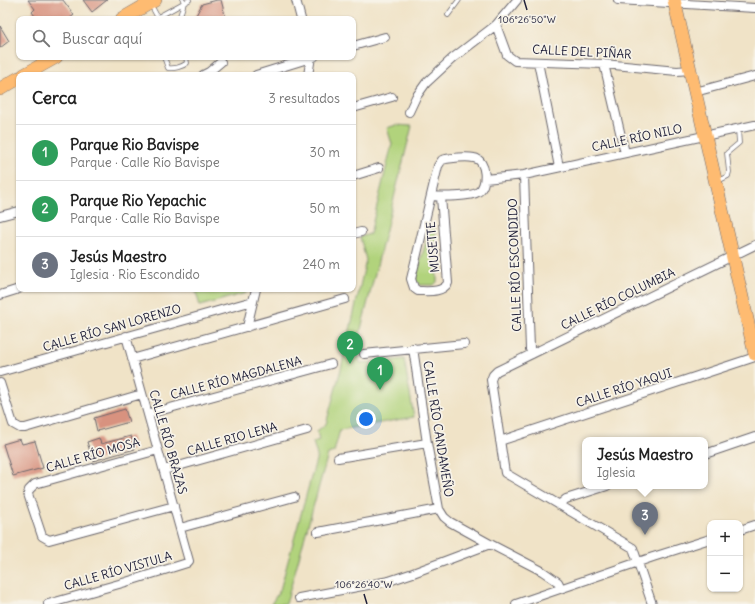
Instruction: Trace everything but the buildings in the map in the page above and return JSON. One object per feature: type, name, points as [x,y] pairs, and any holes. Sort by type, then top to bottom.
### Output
[{"type":"main road","points":[[127,16],[152,2]]},
{"type":"main road","points":[[674,2],[706,136],[755,355]]},
{"type":"main road","points":[[35,72],[42,70],[53,60]]},
{"type":"main road","points":[[0,89],[16,80]]},
{"type":"street","points":[[300,16],[296,1],[305,0]]},
{"type":"street","points":[[409,112],[416,97],[426,83],[437,72],[496,25],[517,0]]},
{"type":"street","points":[[618,0],[674,2],[755,8]]},
{"type":"street","name":"CALLE DEL PIÑAR","points":[[496,25],[509,58],[515,61],[604,64],[677,71],[690,70]]},
{"type":"street","points":[[356,45],[385,36]]},
{"type":"street","points":[[265,72],[303,60]]},
{"type":"street","points":[[309,72],[311,60]]},
{"type":"street","points":[[209,72],[222,62]]},
{"type":"street","points":[[538,62],[559,167]]},
{"type":"street","points":[[604,64],[625,153]]},
{"type":"street","points":[[695,92],[755,76]]},
{"type":"street","points":[[356,107],[392,97]]},
{"type":"street","name":"CALLE RÍO NILO","points":[[524,176],[559,167],[755,125]]},
{"type":"street","name":"MUSETTE","points":[[441,197],[448,281],[446,286],[438,290],[418,291],[414,288],[411,278],[438,166],[442,160],[446,159],[475,158],[481,162],[485,179]]},
{"type":"street","points":[[356,175],[379,168]]},
{"type":"street","points":[[432,196],[441,197],[475,195],[480,192],[485,179],[524,176]]},
{"type":"street","name":"CALLE RÍO ESCONDIDO","points":[[524,176],[530,349],[532,354]]},
{"type":"street","points":[[0,216],[16,212]]},
{"type":"street","name":"CALLE RÍO COLUMBIA","points":[[500,441],[491,380],[493,375],[532,354],[755,245]]},
{"type":"street","points":[[0,295],[16,290]]},
{"type":"street","points":[[247,327],[255,292]]},
{"type":"street","points":[[132,359],[345,299]]},
{"type":"street","name":"CALLE RÍO SAN LORENZO","points":[[0,372],[253,301]]},
{"type":"street","name":"CALLE RÍO BRAZAS","points":[[126,336],[188,555]]},
{"type":"street","points":[[364,354],[464,344]]},
{"type":"street","name":"CALLE RÍO CANDAMEÑO","points":[[413,348],[426,443],[439,509],[450,522],[542,571],[558,582],[561,588]]},
{"type":"street","name":"CALLE RÍO YAQUI","points":[[500,441],[755,355]]},
{"type":"street","name":"CALLE RÍO MAGDALENA","points":[[148,414],[331,364]]},
{"type":"street","points":[[0,383],[13,424],[20,428],[25,428],[142,394]]},
{"type":"street","name":"CALLE RIO LENA","points":[[164,470],[307,430]]},
{"type":"street","points":[[708,453],[755,437]]},
{"type":"street","points":[[500,441],[505,473],[633,548],[652,604]]},
{"type":"street","points":[[338,458],[426,443]]},
{"type":"street","name":"CALLE RÍO MOSA","points":[[158,450],[35,484],[29,490],[28,494],[42,536],[49,540],[174,506]]},
{"type":"street","points":[[559,505],[566,499],[598,489]]},
{"type":"street","points":[[180,528],[294,497]]},
{"type":"street","points":[[318,532],[439,509]]},
{"type":"street","points":[[743,529],[755,525]]},
{"type":"street","points":[[516,604],[707,540]]},
{"type":"street","points":[[299,598],[389,581],[413,574],[490,544]]},
{"type":"street","name":"CALLE RÍO VISTULA","points":[[52,603],[187,563],[189,561],[188,555]]},
{"type":"lane","points":[[448,15],[459,0]]},
{"type":"lane","points":[[161,16],[185,1]]},
{"type":"lane","points":[[180,16],[185,1]]},
{"type":"lane","points":[[152,2],[157,16]]},
{"type":"lane","points":[[165,60],[168,68],[173,69],[184,65],[187,63],[186,60]]},
{"type":"lane","points":[[716,182],[728,176],[727,153],[739,143],[738,129]]},
{"type":"green space","points":[[396,125],[412,126],[357,345],[360,363],[404,359],[414,417],[340,430],[334,452],[328,454],[286,604],[271,604],[280,590],[317,456],[313,442],[319,440],[317,431],[326,424],[342,365],[366,260],[360,237],[370,234],[392,144],[387,128]]},
{"type":"green space","points":[[430,228],[435,228],[437,282],[434,285],[420,285],[416,281],[416,276]]},
{"type":"green space","points":[[196,292],[246,292],[246,293],[200,306]]},
{"type":"place","name":"Parque Rio Yepachic","points":[[350,364]]},
{"type":"place","name":"Parque Rio Bavispe","points":[[380,390]]},
{"type":"place","name":"Jesús Maestro","points":[[645,535]]}]
